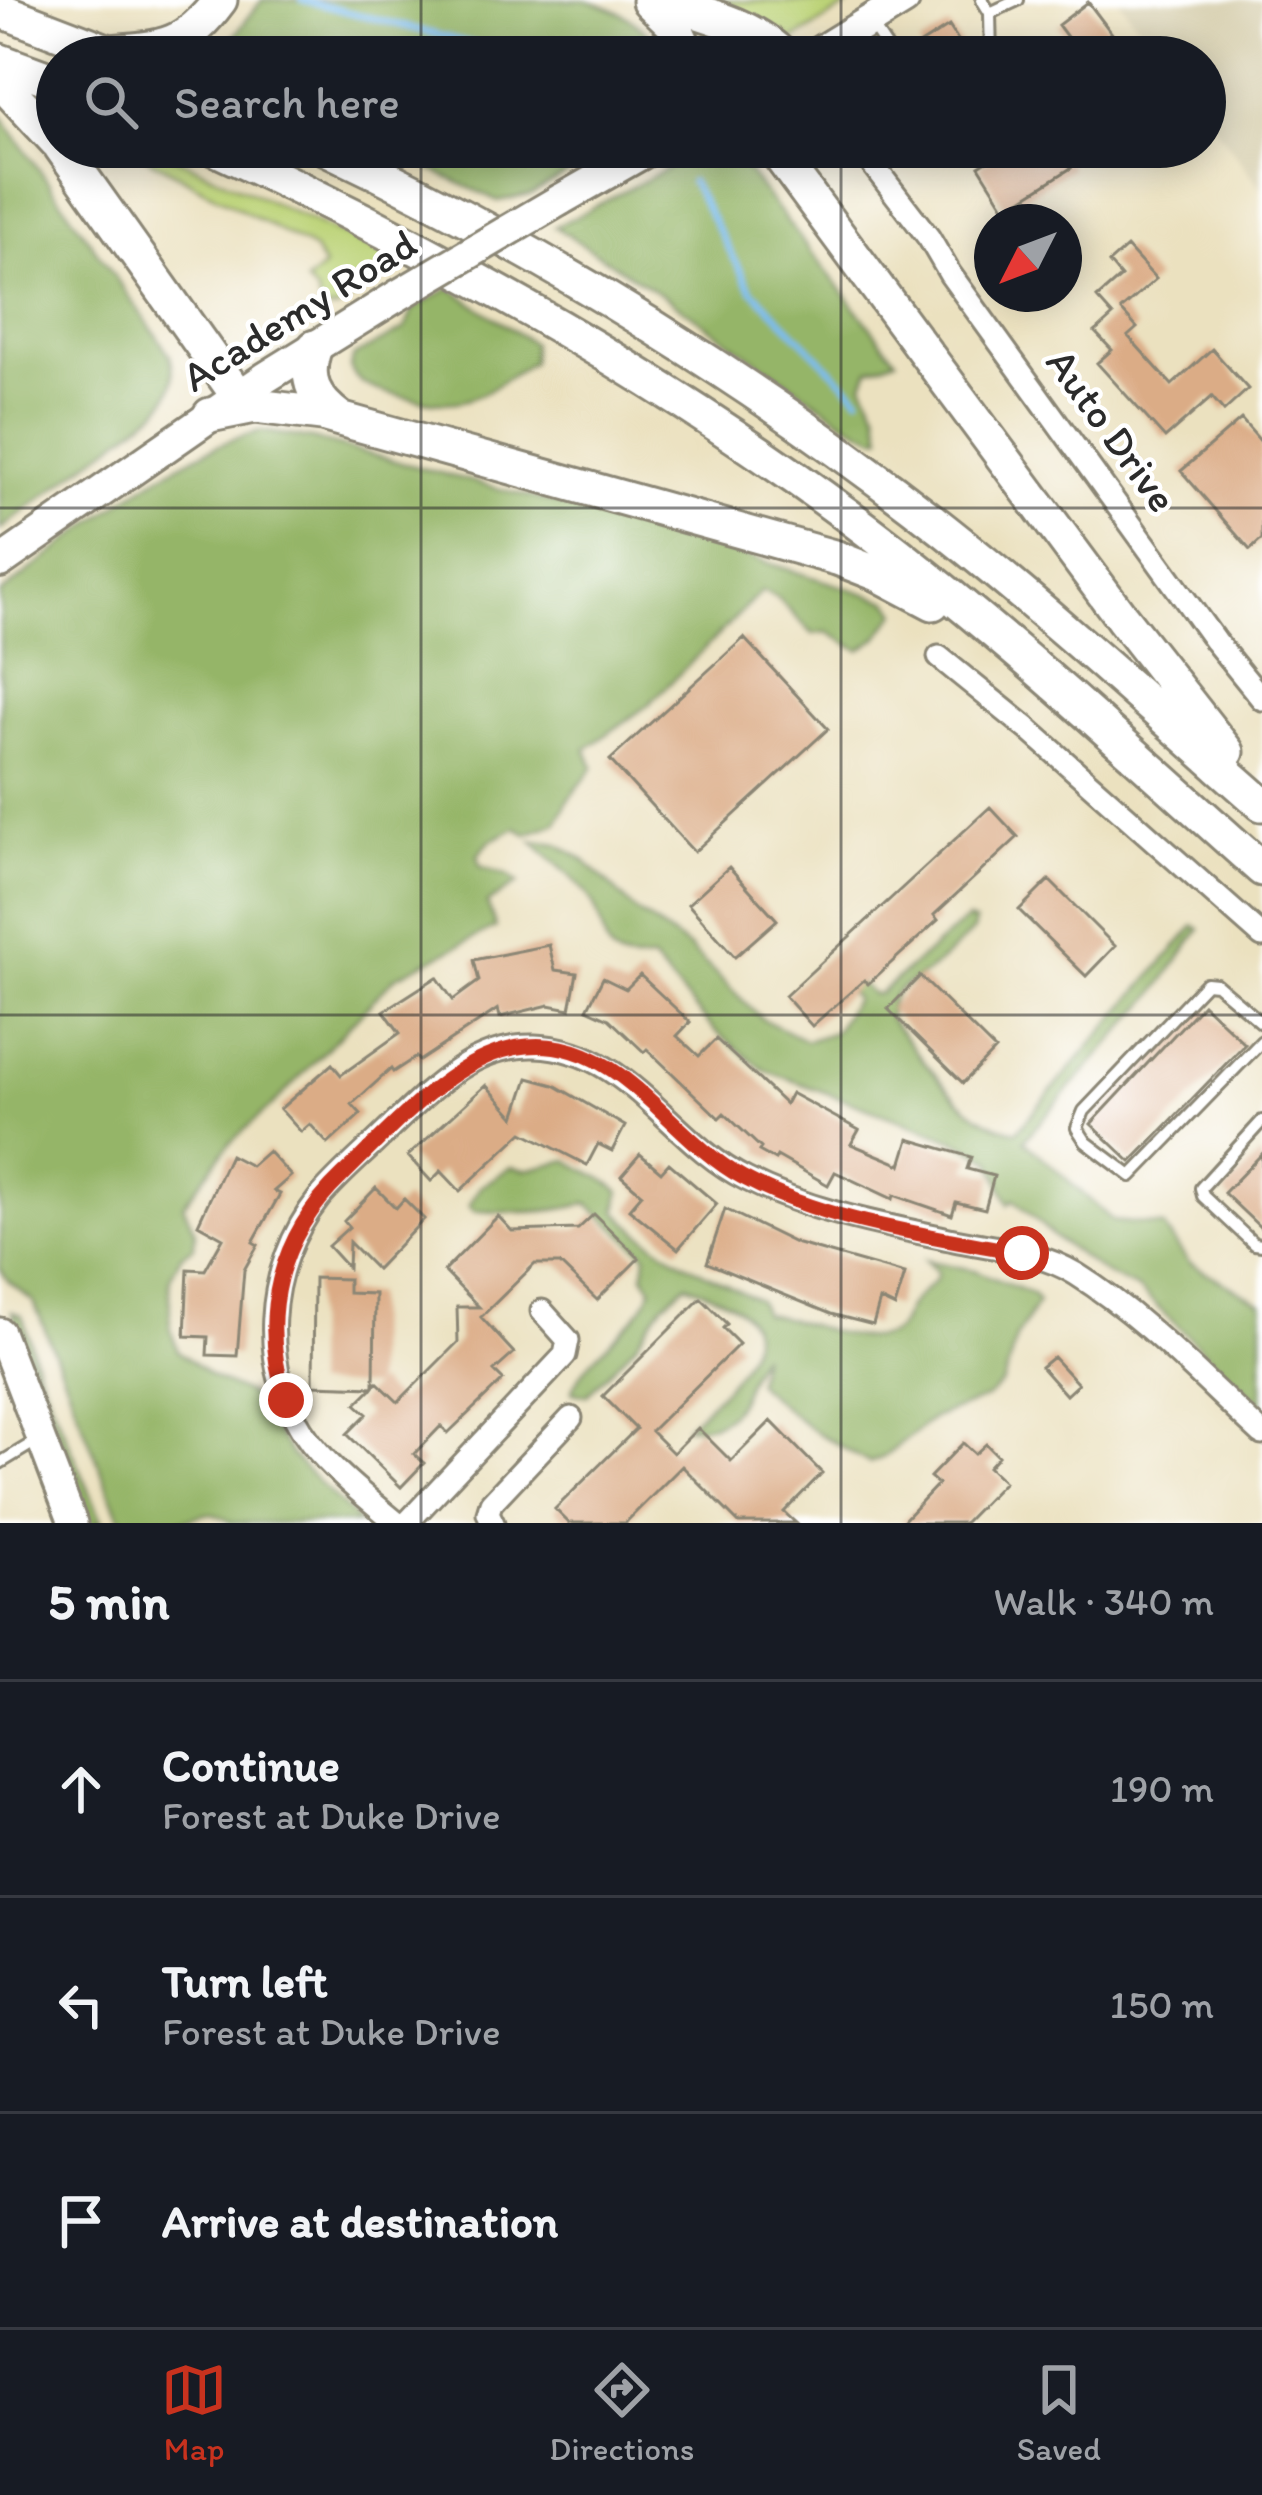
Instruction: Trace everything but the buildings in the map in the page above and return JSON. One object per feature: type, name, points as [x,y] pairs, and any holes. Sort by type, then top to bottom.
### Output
[{"type":"main road","points":[[186,36],[220,0]]},
{"type":"main road","points":[[648,0],[679,36]]},
{"type":"main road","points":[[661,0],[754,36]]},
{"type":"main road","points":[[845,36],[904,0]]},
{"type":"main road","points":[[0,10],[67,36]]},
{"type":"main road","points":[[0,61],[36,74]]},
{"type":"main road","points":[[0,81],[36,119]]},
{"type":"main road","points":[[74,168],[224,406],[341,419],[837,558],[896,582],[1036,667]]},
{"type":"main road","points":[[257,168],[358,215],[577,335],[728,431],[848,516],[1036,667],[1262,869]]},
{"type":"main road","points":[[365,168],[595,292],[859,466],[1024,595],[1262,800]]},
{"type":"main road","name":"Academy Road","points":[[0,562],[315,347],[616,168]]},
{"type":"main road","points":[[788,168],[1262,800]]},
{"type":"main road","points":[[315,347],[309,364],[311,386],[318,400],[341,419]]},
{"type":"street","name":"Auto Drive","points":[[875,168],[1194,613],[1262,699]]},
{"type":"street","points":[[939,656],[1262,936]]},
{"type":"street","points":[[398,1523],[340,1475],[304,1432],[286,1400],[274,1346],[280,1273],[292,1241],[321,1196],[428,1092],[459,1067],[502,1048],[520,1046],[574,1051],[604,1064],[731,1170],[798,1201],[865,1222],[1022,1253],[1073,1272],[1143,1325],[1262,1434]]},
{"type":"street","points":[[407,1523],[565,1355],[568,1340],[542,1311]]},
{"type":"street","points":[[0,1332],[73,1523]]},
{"type":"street","points":[[493,1523],[488,1513],[491,1503],[572,1418]]},
{"type":"lane","points":[[982,0],[990,13],[991,36]]},
{"type":"lane","points":[[990,13],[1018,0]]},
{"type":"lane","points":[[869,21],[879,36]]},
{"type":"lane","points":[[1262,1023],[1216,984],[1206,983],[1084,1111],[1077,1128],[1086,1142],[1131,1176],[1262,1041]]},
{"type":"lane","points":[[1262,1121],[1201,1188],[1203,1196],[1254,1244],[1262,1246]]},
{"type":"lane","points":[[0,1463],[41,1439]]},
{"type":"shaded area","points":[[1119,0],[1262,0],[1262,189],[1226,141],[1226,36],[1146,36]]},
{"type":"green space","points":[[262,0],[585,0],[631,19],[650,36],[234,36]]},
{"type":"green space","points":[[686,0],[850,5],[799,36],[771,36]]},
{"type":"green space","points":[[0,114],[170,355],[173,379],[157,411],[0,530]]},
{"type":"green space","points":[[166,168],[198,168],[404,264],[337,309],[322,310],[317,293],[306,282],[324,267],[314,250]]},
{"type":"green space","points":[[427,168],[577,168],[530,195],[498,201]]},
{"type":"green space","points":[[669,168],[743,168],[896,359],[869,369],[863,383],[878,413],[882,436],[846,422],[555,227]]},
{"type":"green space","points":[[450,288],[532,343],[532,362],[479,395],[450,403],[382,391],[356,377],[350,367],[354,356],[405,329],[413,309]]},
{"type":"green space","points":[[261,431],[312,439],[704,543],[889,601],[897,613],[860,650],[827,632],[813,634],[777,598],[762,591],[648,705],[586,749],[594,767],[557,823],[527,834],[516,828],[490,841],[478,855],[480,866],[518,883],[487,903],[496,927],[395,977],[278,1100],[230,1143],[183,1205],[195,1231],[194,1247],[181,1255],[170,1278],[170,1329],[178,1351],[212,1377],[252,1396],[292,1456],[360,1523],[232,1523],[208,1514],[174,1523],[122,1523],[34,1302],[0,1268],[0,594],[157,478],[226,442]]},
{"type":"green space","points":[[533,841],[558,844],[584,860],[637,912],[688,947],[762,1019],[807,1041],[834,1032],[855,999],[837,976],[854,976],[871,994],[879,994],[961,924],[975,923],[973,931],[941,962],[896,993],[889,1019],[962,1102],[979,1116],[1017,1131],[1194,926],[1200,929],[1153,996],[1024,1140],[1113,1221],[1163,1226],[1189,1263],[1262,1303],[1262,1405],[1139,1290],[1103,1272],[1054,1237],[1014,1199],[1009,1204],[991,1160],[955,1140],[764,1070],[714,1030],[652,960],[633,961],[612,952],[588,896]]},
{"type":"green space","points":[[568,1160],[620,1192],[617,1211],[648,1239],[758,1300],[764,1314],[850,1336],[882,1337],[898,1328],[912,1303],[936,1279],[937,1272],[925,1260],[974,1270],[1032,1294],[1038,1302],[1017,1336],[1003,1383],[986,1398],[933,1418],[884,1457],[869,1463],[808,1427],[761,1388],[756,1382],[761,1353],[729,1415],[705,1425],[686,1426],[731,1380],[753,1337],[751,1324],[739,1310],[686,1284],[663,1304],[637,1342],[587,1395],[572,1392],[590,1363],[646,1301],[652,1287],[644,1275],[646,1254],[587,1203],[516,1212],[474,1211],[469,1205],[480,1187],[511,1167],[526,1170]]},
{"type":"green space","points":[[12,1312],[24,1321],[38,1370],[103,1523],[91,1523]]},
{"type":"waterway","points":[[302,0],[442,36]]},
{"type":"waterway","points":[[691,181],[751,289],[859,397]]},
{"type":"route","points":[[286,1400],[274,1346],[275,1295],[285,1255],[301,1224],[321,1196],[428,1092],[459,1067],[502,1048],[574,1051],[604,1064],[731,1170],[798,1201],[865,1222],[1022,1253]]}]
